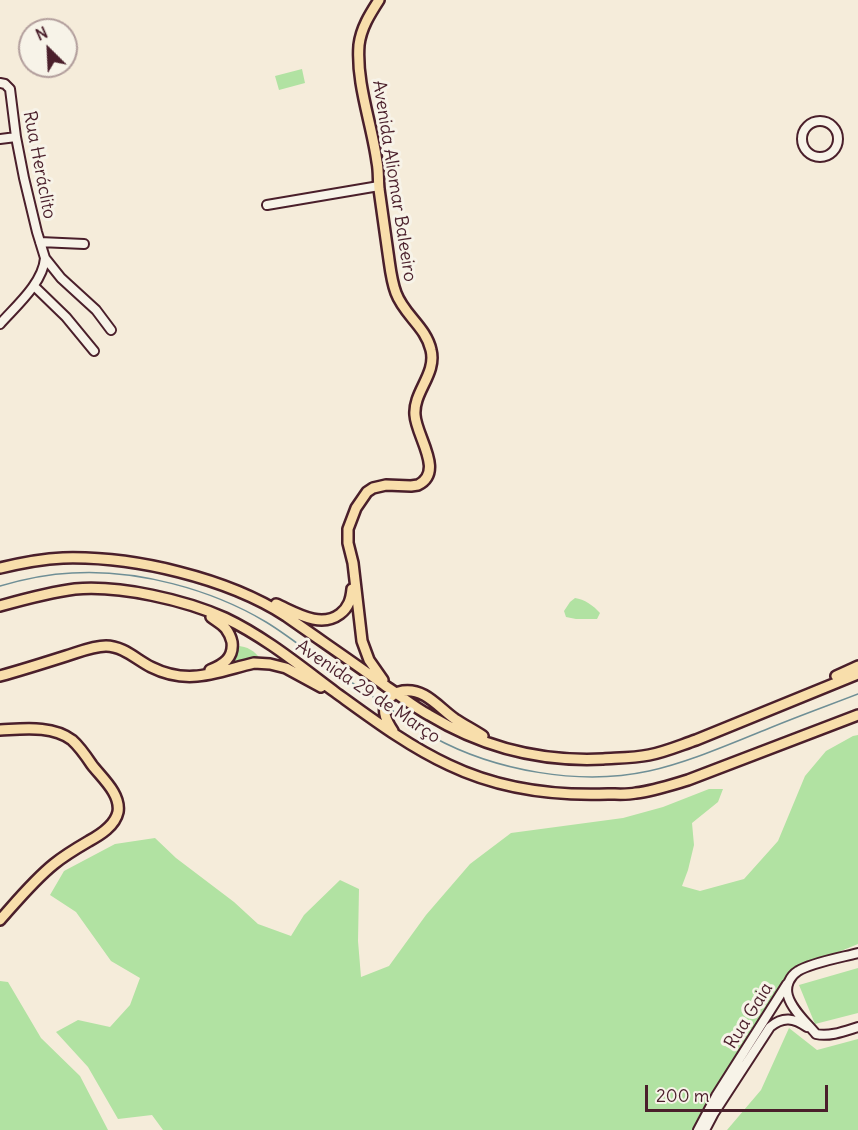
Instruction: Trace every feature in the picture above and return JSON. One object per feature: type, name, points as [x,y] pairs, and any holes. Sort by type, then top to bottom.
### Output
[{"type":"main road","name":"Avenida Aliomar Baleeiro","points":[[248,594],[318,619],[332,618],[345,610],[352,587],[347,537],[356,508],[367,492],[373,488],[418,485],[427,478],[430,472],[414,408],[433,360],[432,353],[425,333],[400,302],[391,277],[378,164],[358,58],[360,39],[365,24],[379,0]]},
{"type":"main road","name":"Avenida Aliomar Baleeiro","points":[[349,550],[353,563],[362,641],[369,660],[392,690]]},
{"type":"main road","name":"Avenida 29 de Março","points":[[0,568],[49,559],[77,558],[157,567],[212,581],[248,594],[286,616],[428,715],[449,726],[502,748],[561,759],[606,759],[648,755],[696,740],[858,674]]},
{"type":"main road","name":"Avenida 29 de Março","points":[[0,606],[45,594],[90,588],[151,595],[199,609],[239,625],[394,733],[450,766],[489,781],[548,794],[635,794],[660,788],[688,780],[858,717]]},
{"type":"main road","points":[[169,674],[207,670],[224,664],[229,658],[232,651],[230,634],[220,623],[199,609]]},
{"type":"main road","points":[[0,676],[89,649],[107,646],[122,650],[154,669],[169,674],[194,678],[254,663],[270,664],[286,668],[314,684],[337,693]]},
{"type":"main road","points":[[759,713],[858,666]]},
{"type":"main road","points":[[394,733],[388,724],[385,711],[388,700],[392,690],[410,691],[425,695],[456,720],[502,748]]},
{"type":"main road","points":[[0,730],[52,731],[68,738],[80,749],[110,788],[118,805],[118,813],[106,830],[52,865],[0,920]]},
{"type":"street","name":"Rua Heráclito","points":[[0,83],[10,89],[16,137],[28,195],[45,258]]},
{"type":"street","points":[[824,121],[834,127],[838,141],[834,151],[829,155],[818,157],[807,152],[802,141],[804,130],[808,126],[824,121]]},
{"type":"street","points":[[0,139],[16,137]]},
{"type":"street","points":[[267,205],[379,186]]},
{"type":"street","points":[[40,242],[84,244]]},
{"type":"street","points":[[0,324],[43,271],[45,258]]},
{"type":"street","points":[[45,258],[54,271],[96,310],[111,330]]},
{"type":"street","points":[[33,285],[66,317],[94,351]]},
{"type":"street","points":[[858,953],[801,969],[790,980],[787,990],[789,1000],[816,1034],[824,1035],[858,1027]]},
{"type":"street","name":"Rua Gaia","points":[[698,1130],[722,1087],[790,980]]},
{"type":"street","name":"Rua Gaia","points":[[705,1130],[770,1027],[779,1020],[790,1019],[800,1022],[816,1034]]},
{"type":"green space","points":[[302,69],[305,83],[279,90],[275,76]]},
{"type":"green space","points":[[575,598],[585,601],[598,610],[600,613],[597,619],[566,617],[564,611]]},
{"type":"green space","points":[[237,646],[250,650],[261,660],[230,666]]},
{"type":"green space","points":[[858,735],[858,944],[792,971],[697,1130],[163,1130],[152,1115],[118,1119],[88,1067],[56,1032],[78,1020],[110,1027],[130,1005],[140,978],[111,961],[76,912],[50,895],[64,871],[115,844],[155,838],[176,858],[234,902],[258,924],[291,936],[304,915],[340,880],[359,889],[358,941],[361,977],[389,966],[426,915],[470,864],[511,833],[623,818],[663,807],[709,789],[723,789],[718,802],[692,823],[694,845],[682,886],[700,891],[744,879],[778,841],[805,776],[826,751]]},
{"type":"green space","points":[[858,968],[858,1013],[815,1024],[799,985]]},
{"type":"green space","points":[[0,981],[8,982],[41,1038],[80,1076],[108,1130],[0,1130]]},
{"type":"green space","points":[[789,1028],[817,1050],[858,1039],[858,1130],[727,1130],[761,1090]]},
{"type":"waterway","points":[[0,586],[45,576],[96,573],[147,578],[197,591],[244,610],[266,622],[379,701]]},
{"type":"waterway","points":[[392,710],[428,734],[483,759],[538,772],[595,777],[649,771],[679,763],[858,694]]}]
